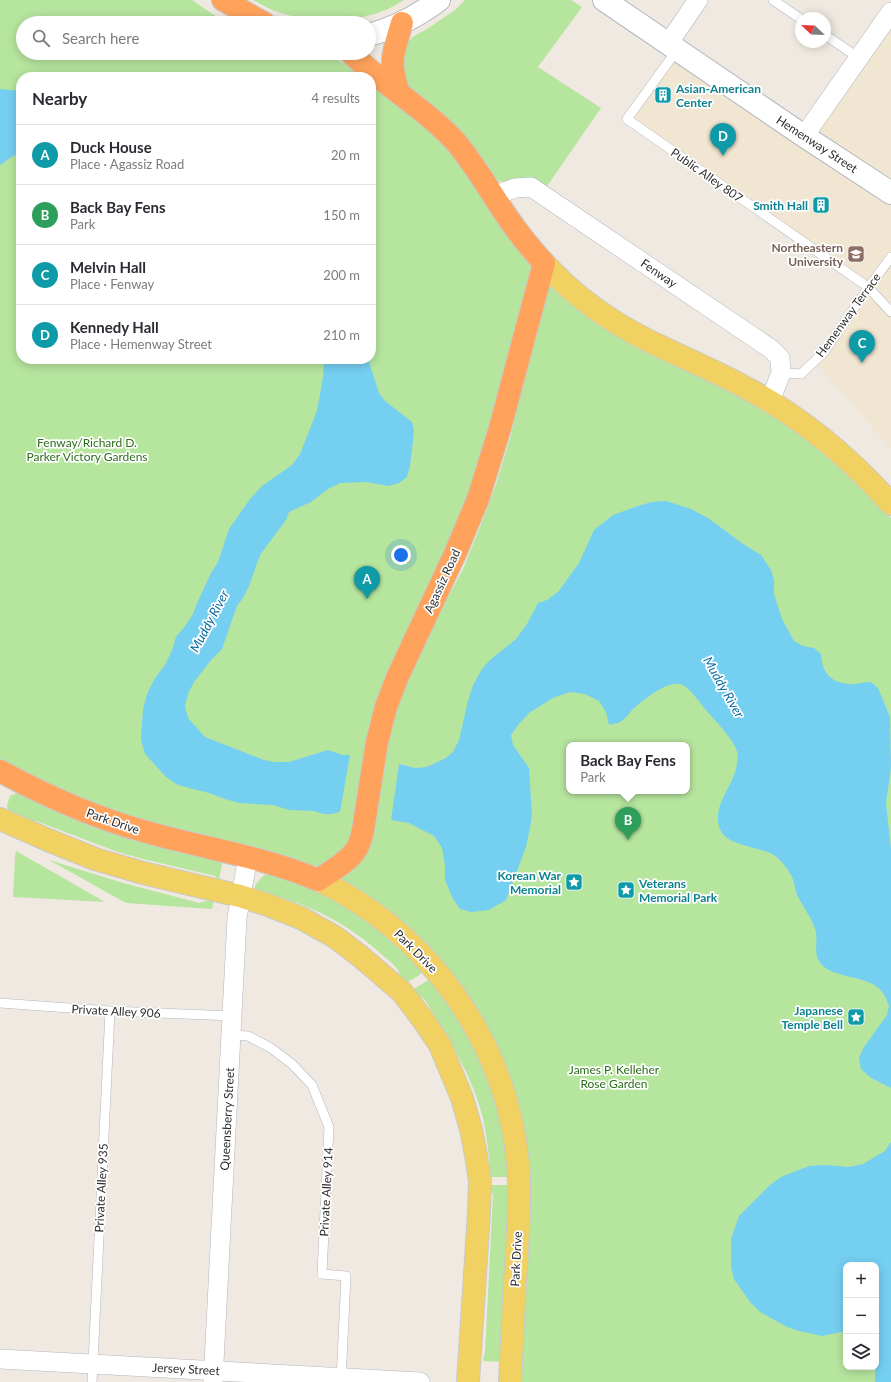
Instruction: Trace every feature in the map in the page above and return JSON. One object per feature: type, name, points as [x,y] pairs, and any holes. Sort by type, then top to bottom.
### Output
[{"type":"highway","points":[[223,0],[252,16]]},
{"type":"highway","points":[[399,93],[393,78],[392,64],[402,23]]},
{"type":"highway","points":[[359,60],[372,72]]},
{"type":"highway","points":[[376,75],[425,113],[453,140],[470,161],[514,227],[544,263]]},
{"type":"highway","name":"Agassiz Road","points":[[318,880],[355,852],[360,843],[377,742],[387,704],[397,678],[455,554],[478,499],[497,439],[544,263]]},
{"type":"highway","name":"Park Drive","points":[[0,771],[47,795],[98,817],[153,834],[248,857],[318,880]]},
{"type":"main road","points":[[376,33],[402,23],[419,14],[439,0]]},
{"type":"main road","name":"Hemenway Street","points":[[604,0],[804,136],[891,193]]},
{"type":"main road","points":[[544,263],[574,292],[615,322],[651,342],[739,384],[770,401],[804,424],[838,450],[862,472],[891,504]]},
{"type":"main road","points":[[0,819],[95,859],[143,874],[240,896],[301,918],[335,937],[402,992],[440,1045],[462,1098],[472,1135],[480,1181],[468,1382]]},
{"type":"main road","name":"Park Drive","points":[[318,880],[343,893],[378,916],[399,933],[434,969],[451,990],[475,1027],[499,1079],[508,1107],[514,1134],[519,1180],[510,1382]]},
{"type":"street","points":[[672,47],[698,0]]},
{"type":"street","points":[[804,136],[891,12]]},
{"type":"street","name":"Fenway","points":[[493,196],[515,188],[531,186],[771,349],[780,358],[781,370]]},
{"type":"street","points":[[770,401],[781,370]]},
{"type":"street","name":"Queensberry Street","points":[[214,1376],[237,918],[248,857]]},
{"type":"street","name":"Jersey Street","points":[[0,1359],[92,1373],[420,1382]]},
{"type":"lane","points":[[773,0],[786,3],[795,13]]},
{"type":"lane","points":[[831,39],[859,58]]},
{"type":"lane","name":"Public Alley 807","points":[[672,47],[627,119],[868,287],[891,312]]},
{"type":"lane","name":"Hemenway Terrace","points":[[781,370],[786,373],[801,374],[824,352],[868,287],[891,257]]},
{"type":"lane","name":"Private Alley 906","points":[[0,1003],[110,1011],[232,1025]]},
{"type":"lane","name":"Private Alley 935","points":[[92,1373],[110,1011]]},
{"type":"lane","name":"Private Alley 914","points":[[232,1025],[248,1036],[271,1048],[292,1064],[312,1085],[329,1127],[322,1274],[346,1276],[341,1380]]},
{"type":"shaded area","name":"Northeastern University","points":[[891,12],[891,449],[817,364],[868,288],[627,119],[677,50],[804,136]]},
{"type":"green space","name":"Fenway/Richard D. Parker Victory Gardens","points":[[0,0],[192,0],[216,16],[16,16],[16,60],[337,60],[343,62],[356,72],[16,72],[16,364],[376,364],[376,88],[444,143],[466,171],[524,254],[531,267],[531,278],[473,484],[445,557],[352,845],[323,865],[315,866],[300,863],[252,846],[160,825],[86,801],[0,760]]},
{"type":"green space","points":[[253,0],[404,0],[390,8],[367,16],[294,16],[269,8]]},
{"type":"green space","points":[[465,0],[571,0],[582,7],[538,67],[601,108],[545,189],[499,181],[405,89],[401,55],[408,41],[455,10]]},
{"type":"green space","name":"James P. Kelleher Rose Garden","points":[[550,284],[750,399],[822,449],[891,518],[891,1382],[519,1382],[527,1155],[524,1130],[518,1105],[489,1031],[462,987],[434,953],[338,882],[372,806],[401,684],[463,569],[497,481],[511,435],[531,342]]},
{"type":"green space","points":[[17,793],[85,823],[117,834],[223,860],[219,879],[218,880],[215,876],[115,851],[36,821],[32,822],[8,811],[7,806],[10,796]]},
{"type":"green space","points":[[16,851],[105,902],[13,897]]},
{"type":"green space","points":[[49,860],[120,882],[199,903],[214,899],[212,909],[126,903]]},
{"type":"green space","points":[[264,875],[271,875],[304,886],[344,906],[380,931],[424,972],[403,985],[398,970],[366,941],[351,930],[305,906],[254,890],[256,884]]},
{"type":"green space","points":[[430,979],[460,1022],[488,1075],[501,1119],[509,1177],[489,1177],[487,1174],[490,1164],[485,1129],[473,1087],[451,1042],[425,1000],[412,990]]},
{"type":"green space","points":[[490,1185],[509,1185],[502,1362],[484,1361],[483,1358],[485,1353],[493,1194],[488,1188]]},
{"type":"water","points":[[0,89],[16,91],[16,155],[0,165]]},
{"type":"water","name":"Muddy River","points":[[324,364],[370,364],[379,393],[385,401],[412,422],[414,431],[410,466],[407,477],[399,483],[388,486],[367,482],[340,483],[328,489],[311,502],[289,512],[286,520],[260,555],[249,586],[237,606],[222,649],[211,660],[194,682],[188,694],[185,706],[188,718],[205,737],[264,760],[289,762],[328,750],[343,755],[350,755],[340,812],[332,814],[324,814],[314,811],[289,810],[273,805],[239,803],[178,785],[166,777],[145,754],[141,740],[143,709],[147,694],[155,678],[165,665],[176,637],[193,614],[211,573],[218,562],[229,529],[250,499],[262,486],[292,465],[300,454],[317,411]]},
{"type":"water","name":"Muddy River","points":[[666,501],[691,509],[708,518],[743,544],[761,555],[771,570],[774,581],[774,594],[782,619],[794,641],[803,646],[814,648],[821,654],[823,667],[826,672],[838,682],[852,684],[871,682],[878,688],[890,717],[891,767],[886,803],[891,849],[891,1088],[871,1078],[861,1069],[859,1058],[864,1047],[887,1015],[889,1006],[885,996],[878,987],[871,983],[838,974],[823,966],[816,954],[815,928],[798,897],[793,879],[786,867],[772,854],[737,843],[725,836],[721,831],[718,822],[718,813],[720,805],[735,772],[738,754],[733,742],[724,730],[694,695],[683,685],[674,684],[662,688],[633,709],[622,721],[614,724],[609,725],[606,712],[599,701],[585,694],[570,692],[553,698],[529,713],[518,725],[511,735],[513,745],[529,768],[532,814],[530,828],[526,847],[506,900],[489,910],[471,912],[460,909],[453,899],[445,880],[445,865],[442,848],[434,836],[409,823],[391,820],[399,764],[415,768],[427,767],[446,758],[453,752],[459,740],[473,685],[482,669],[490,660],[516,639],[527,624],[538,603],[547,600],[558,592],[579,563],[594,530],[613,515],[652,502]]},
{"type":"water","points":[[891,1142],[891,1382],[875,1382],[875,1370],[879,1370],[879,1262],[843,1262],[843,1332],[822,1336],[787,1327],[760,1312],[750,1302],[734,1279],[731,1266],[731,1239],[739,1216],[770,1185],[781,1177],[809,1166],[826,1165],[849,1167],[863,1164],[885,1151]]},
{"type":"place","name":"Asian-American Center","points":[[663,95]]},
{"type":"place","name":"Kennedy Hall","points":[[723,156]]},
{"type":"place","name":"Smith Hall","points":[[821,205]]},
{"type":"place","name":"Northeastern University","points":[[856,254]]},
{"type":"place","name":"Melvin Hall","points":[[862,363]]},
{"type":"place","name":"Duck House","points":[[367,599]]},
{"type":"place","name":"Back Bay Fens","points":[[628,840]]},
{"type":"place","name":"Korean War Memorial","points":[[574,882]]},
{"type":"place","name":"Veterans Memorial Park","points":[[626,890]]},
{"type":"place","name":"Japanese Temple Bell","points":[[856,1017]]}]
